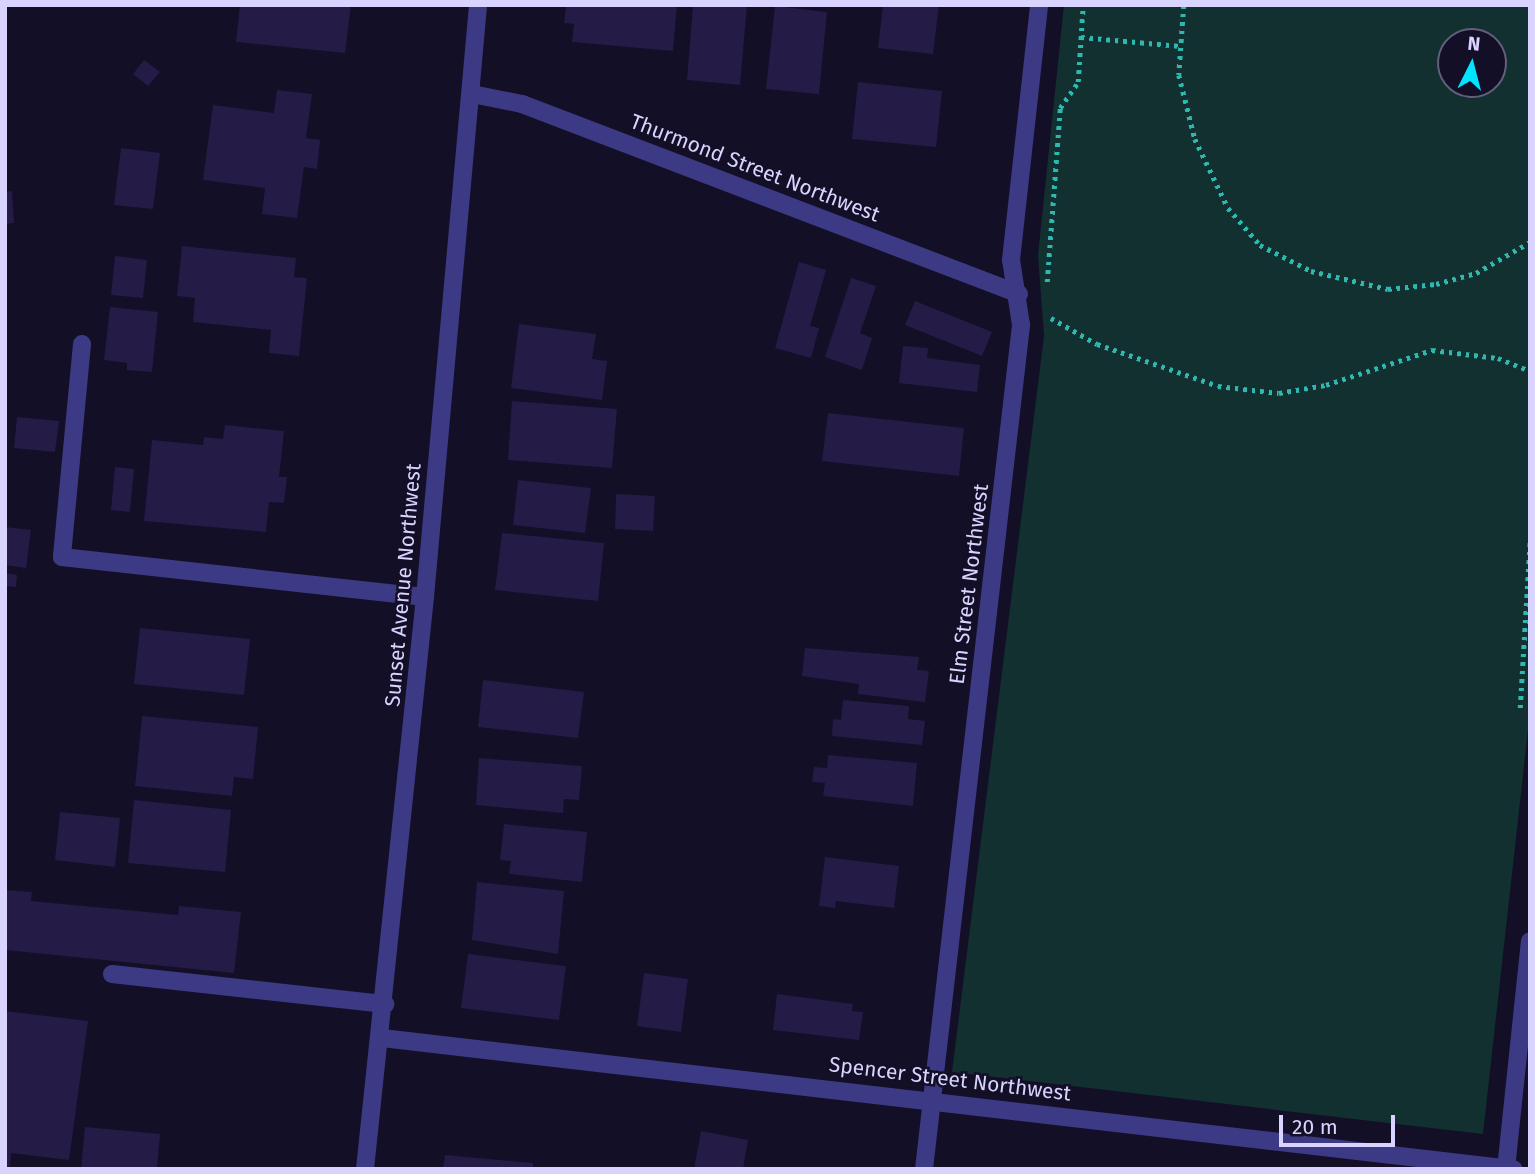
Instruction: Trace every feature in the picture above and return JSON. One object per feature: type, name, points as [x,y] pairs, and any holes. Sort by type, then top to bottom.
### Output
[{"type":"street","name":"Sunset Avenue Northwest","points":[[365,1169],[382,1038],[425,597],[478,5]]},
{"type":"street","name":"Elm Street Northwest","points":[[924,1169],[1021,325],[1019,294],[1012,260],[1039,5]]},
{"type":"street","name":"Thurmond Street Northwest","points":[[472,94],[523,104],[1019,294]]},
{"type":"street","points":[[82,344],[62,557],[425,597]]},
{"type":"street","points":[[1508,1168],[1530,941]]},
{"type":"street","points":[[112,974],[385,1004]]},
{"type":"street","name":"Spencer Street Northwest","points":[[382,1038],[933,1099],[1508,1168]]},
{"type":"path","points":[[1048,296],[1048,231],[1060,108],[1078,82],[1083,5]]},
{"type":"path","points":[[1184,5],[1179,75],[1195,139],[1210,177],[1243,228],[1282,258],[1344,282],[1388,289],[1436,284],[1476,273],[1530,242]]},
{"type":"path","points":[[1081,37],[1182,46]]},
{"type":"path","points":[[1050,309],[1052,322],[1097,344],[1218,386],[1279,393],[1326,385],[1432,350],[1498,358],[1530,371]]},
{"type":"path","points":[[1520,708],[1530,541]]},
{"type":"green space","points":[[1064,5],[1530,5],[1530,712],[1483,1134],[952,1072],[1044,336],[1038,255]]},
{"type":"building","points":[[240,5],[351,5],[345,53],[236,42]]},
{"type":"building","points":[[566,5],[677,5],[673,51],[572,42],[574,24],[564,23]]},
{"type":"building","points":[[693,5],[747,5],[740,85],[687,80]]},
{"type":"building","points":[[883,5],[939,5],[933,54],[878,48]]},
{"type":"building","points":[[775,6],[827,12],[819,94],[766,89]]},
{"type":"building","points":[[144,60],[160,72],[148,86],[133,74]]},
{"type":"building","points":[[858,82],[942,91],[936,147],[852,139]]},
{"type":"building","points":[[277,90],[312,94],[306,138],[320,140],[317,169],[304,167],[297,218],[262,214],[265,188],[203,180],[213,105],[274,113]]},
{"type":"building","points":[[121,148],[160,153],[153,209],[114,205]]},
{"type":"building","points":[[12,191],[14,223],[5,224],[5,192]]},
{"type":"building","points":[[182,246],[296,258],[294,277],[307,278],[299,356],[269,353],[271,330],[193,322],[195,298],[177,296]]},
{"type":"building","points":[[115,256],[147,260],[143,298],[111,295]]},
{"type":"building","points":[[799,262],[826,270],[810,326],[819,328],[811,358],[775,348]]},
{"type":"building","points":[[851,278],[876,286],[860,333],[872,338],[862,370],[825,357]]},
{"type":"building","points":[[915,301],[992,332],[982,356],[905,325]]},
{"type":"building","points":[[110,307],[158,312],[152,372],[127,370],[127,363],[104,360]]},
{"type":"building","points":[[519,324],[596,334],[592,359],[607,361],[602,400],[511,388]]},
{"type":"building","points":[[903,346],[928,348],[927,358],[980,365],[977,392],[899,383]]},
{"type":"building","points":[[512,401],[617,409],[612,468],[508,460]]},
{"type":"building","points":[[828,413],[964,428],[959,476],[822,461]]},
{"type":"building","points":[[17,417],[59,421],[55,452],[14,448]]},
{"type":"building","points":[[225,425],[284,431],[279,477],[287,477],[284,503],[269,502],[266,532],[144,521],[152,440],[203,445],[204,437],[223,439]]},
{"type":"building","points":[[115,467],[134,469],[130,512],[111,510]]},
{"type":"building","points":[[518,480],[591,488],[585,533],[513,525]]},
{"type":"building","points":[[616,494],[655,496],[653,531],[615,529]]},
{"type":"building","points":[[5,527],[31,530],[26,568],[5,565]]},
{"type":"building","points":[[502,533],[604,543],[598,601],[495,590]]},
{"type":"building","points":[[5,573],[17,575],[16,587],[5,586]]},
{"type":"building","points":[[140,628],[250,639],[244,695],[134,684]]},
{"type":"building","points":[[805,648],[919,657],[917,670],[929,671],[925,702],[858,694],[859,684],[802,676]]},
{"type":"building","points":[[483,680],[584,692],[578,738],[478,727]]},
{"type":"building","points":[[843,700],[909,706],[908,719],[925,721],[922,745],[832,736],[833,719],[841,720]]},
{"type":"building","points":[[142,716],[258,727],[253,779],[234,777],[232,796],[135,786]]},
{"type":"building","points":[[828,755],[917,763],[913,806],[823,796],[825,783],[812,782],[814,767],[827,768]]},
{"type":"building","points":[[479,758],[582,766],[579,800],[564,799],[563,813],[476,805]]},
{"type":"building","points":[[134,800],[231,810],[225,872],[128,863]]},
{"type":"building","points":[[60,812],[120,818],[115,867],[55,860]]},
{"type":"building","points":[[504,824],[587,832],[582,882],[509,874],[511,861],[500,860]]},
{"type":"building","points":[[825,857],[899,866],[894,908],[836,901],[835,908],[819,906]]},
{"type":"building","points":[[477,882],[564,891],[558,954],[472,940]]},
{"type":"building","points":[[5,890],[32,892],[31,901],[178,915],[179,906],[241,912],[234,973],[5,950]]},
{"type":"building","points":[[468,954],[566,966],[559,1020],[461,1008]]},
{"type":"building","points":[[644,973],[688,979],[681,1032],[637,1026]]},
{"type":"building","points":[[777,994],[853,1004],[852,1011],[863,1012],[859,1040],[773,1030]]},
{"type":"building","points":[[5,1011],[88,1021],[69,1160],[11,1153],[10,1169],[5,1168]]},
{"type":"building","points":[[85,1127],[160,1134],[157,1169],[81,1169]]},
{"type":"building","points":[[701,1131],[748,1140],[743,1169],[694,1169]]},
{"type":"building","points":[[445,1155],[533,1163],[533,1169],[443,1169]]}]
